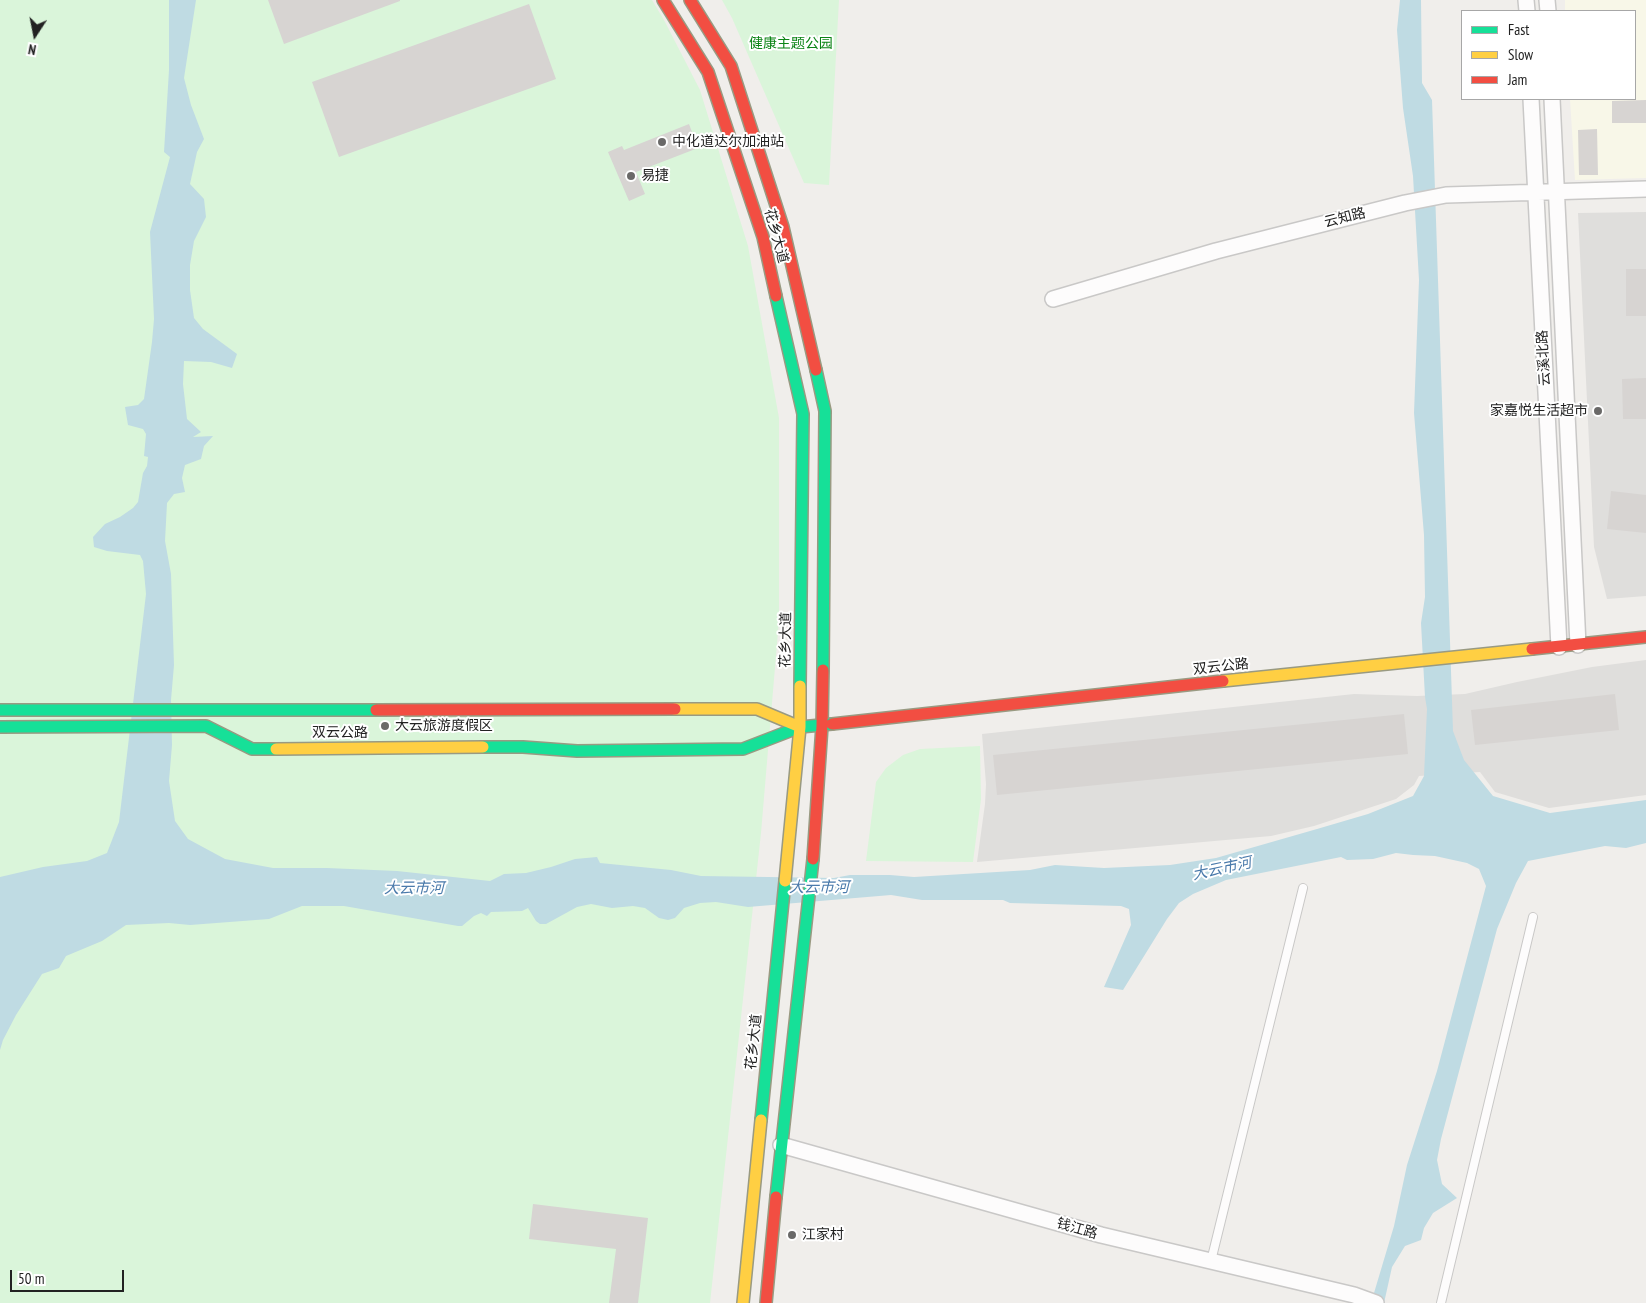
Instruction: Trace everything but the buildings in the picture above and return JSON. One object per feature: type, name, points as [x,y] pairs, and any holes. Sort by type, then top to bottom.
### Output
[{"type":"main road","name":"花乡大道","points":[[663,0],[708,72],[762,237],[803,414],[800,727],[743,1303]]},
{"type":"main road","name":"花乡大道","points":[[690,0],[731,66],[783,227],[825,411],[822,726],[813,867],[781,1145],[766,1303]]},
{"type":"main road","name":"双云公路","points":[[0,727],[206,726],[252,749],[524,746],[577,750],[744,750],[800,727],[1646,637]]},
{"type":"main road","name":"双云公路","points":[[0,710],[757,709],[800,727]]},
{"type":"street","name":"云溪北路","points":[[1531,100],[1558,647]]},
{"type":"street","name":"云溪北路","points":[[1552,100],[1578,645]]},
{"type":"street","name":"云知路","points":[[1053,299],[1216,251],[1405,203],[1446,195],[1556,190],[1646,189]]},
{"type":"street","name":"钱江路","points":[[781,1145],[1102,1236],[1354,1295],[1376,1303]]},
{"type":"lane","points":[[1211,1261],[1303,888]]},
{"type":"lane","points":[[1442,1303],[1533,917]]},
{"type":"shaded area","points":[[1565,0],[1646,0],[1646,178],[1575,180],[1570,100],[1636,100],[1636,10],[1565,10]]},
{"type":"shaded area","points":[[1646,212],[1646,596],[1607,599],[1594,547],[1578,213]]},
{"type":"shaded area","points":[[1646,660],[1646,795],[1549,808],[1495,792],[1480,772],[1419,776],[1414,785],[1396,799],[1314,826],[1271,836],[977,862],[986,784],[982,734],[1354,694],[1417,696],[1465,694],[1592,667]]},
{"type":"green space","name":"大云旅游度假区","points":[[0,0],[652,0],[664,20],[700,90],[748,246],[779,418],[779,620],[761,833],[710,1303],[0,1303]]},
{"type":"green space","name":"健康主题公园","points":[[722,0],[839,0],[829,185],[804,183],[732,18]]},
{"type":"green space","points":[[980,746],[981,799],[973,862],[866,861],[876,782],[886,768],[903,755],[920,749]]},
{"type":"water","name":"大云市河","points":[[169,0],[196,0],[184,78],[191,105],[204,139],[197,152],[190,184],[204,199],[206,217],[194,241],[190,265],[190,290],[194,318],[203,329],[237,354],[232,368],[211,362],[184,361],[183,384],[187,419],[201,432],[193,437],[213,436],[204,446],[201,459],[185,465],[182,478],[185,492],[174,494],[167,503],[165,541],[171,574],[174,665],[169,781],[175,821],[188,839],[225,859],[273,868],[397,871],[490,881],[504,874],[526,873],[575,859],[597,857],[600,863],[671,870],[701,876],[834,878],[850,875],[914,877],[1030,870],[1055,865],[1104,868],[1170,865],[1216,858],[1368,814],[1413,796],[1424,776],[1427,709],[1421,623],[1425,597],[1424,535],[1414,413],[1419,280],[1413,176],[1403,108],[1397,30],[1400,0],[1421,0],[1422,83],[1432,100],[1453,731],[1464,760],[1493,796],[1550,813],[1646,800],[1646,843],[1626,848],[1605,846],[1528,861],[1516,883],[1497,929],[1441,1139],[1437,1160],[1442,1184],[1457,1198],[1433,1213],[1424,1228],[1421,1240],[1405,1246],[1392,1267],[1384,1303],[1371,1303],[1394,1226],[1407,1165],[1437,1071],[1486,886],[1479,869],[1467,863],[1435,856],[1396,853],[1373,859],[1347,860],[1341,857],[1226,880],[1193,894],[1179,903],[1167,919],[1123,990],[1104,987],[1131,925],[1129,909],[1121,906],[1010,903],[1003,900],[922,900],[891,895],[748,907],[716,902],[700,903],[684,908],[675,918],[668,920],[659,918],[645,908],[633,906],[612,908],[591,904],[577,907],[546,924],[540,924],[536,921],[528,908],[522,911],[491,912],[487,916],[481,913],[462,926],[458,926],[344,906],[302,906],[269,919],[190,925],[169,923],[126,925],[102,941],[66,956],[59,968],[42,974],[16,1015],[0,1050],[0,877],[43,867],[87,861],[107,853],[119,822],[146,594],[143,561],[140,555],[107,551],[94,547],[93,537],[105,524],[120,517],[138,502],[143,473],[147,466],[148,457],[144,456],[146,434],[143,429],[128,425],[125,407],[138,405],[144,399],[152,342],[154,319],[150,232],[170,157],[164,152],[169,70]]},
{"type":"traffic: fast","points":[[776,296],[803,414],[800,686]]},
{"type":"traffic: fast","points":[[816,370],[825,411],[823,670]]},
{"type":"traffic: fast","points":[[0,710],[376,710]]},
{"type":"traffic: fast","points":[[483,747],[523,747],[577,751],[743,749],[800,727],[832,724]]},
{"type":"traffic: fast","points":[[0,727],[206,726],[252,749],[276,749]]},
{"type":"traffic: fast","points":[[776,1197],[813,859]]},
{"type":"traffic: fast","points":[[761,1120],[785,881]]},
{"type":"traffic: slow","points":[[1223,681],[1532,649]]},
{"type":"traffic: slow","points":[[785,881],[800,727],[800,686]]},
{"type":"traffic: slow","points":[[675,709],[757,709],[800,727]]},
{"type":"traffic: slow","points":[[276,749],[483,747]]},
{"type":"traffic: slow","points":[[743,1303],[761,1120]]},
{"type":"traffic: jam","points":[[663,0],[708,72],[763,237],[776,296]]},
{"type":"traffic: jam","points":[[690,0],[731,66],[783,227],[816,370]]},
{"type":"traffic: jam","points":[[1532,649],[1646,637]]},
{"type":"traffic: jam","points":[[813,859],[822,726],[823,670]]},
{"type":"traffic: jam","points":[[832,724],[1223,681]]},
{"type":"traffic: jam","points":[[376,710],[675,709]]},
{"type":"traffic: jam","points":[[766,1303],[776,1197]]},
{"type":"place","name":"中化道达尔加油站","points":[[662,142]]},
{"type":"place","name":"易捷","points":[[631,176]]},
{"type":"place","name":"家嘉悦生活超市","points":[[1598,411]]},
{"type":"place","name":"大云旅游度假区","points":[[385,726]]},
{"type":"place","name":"江家村","points":[[792,1235]]}]
